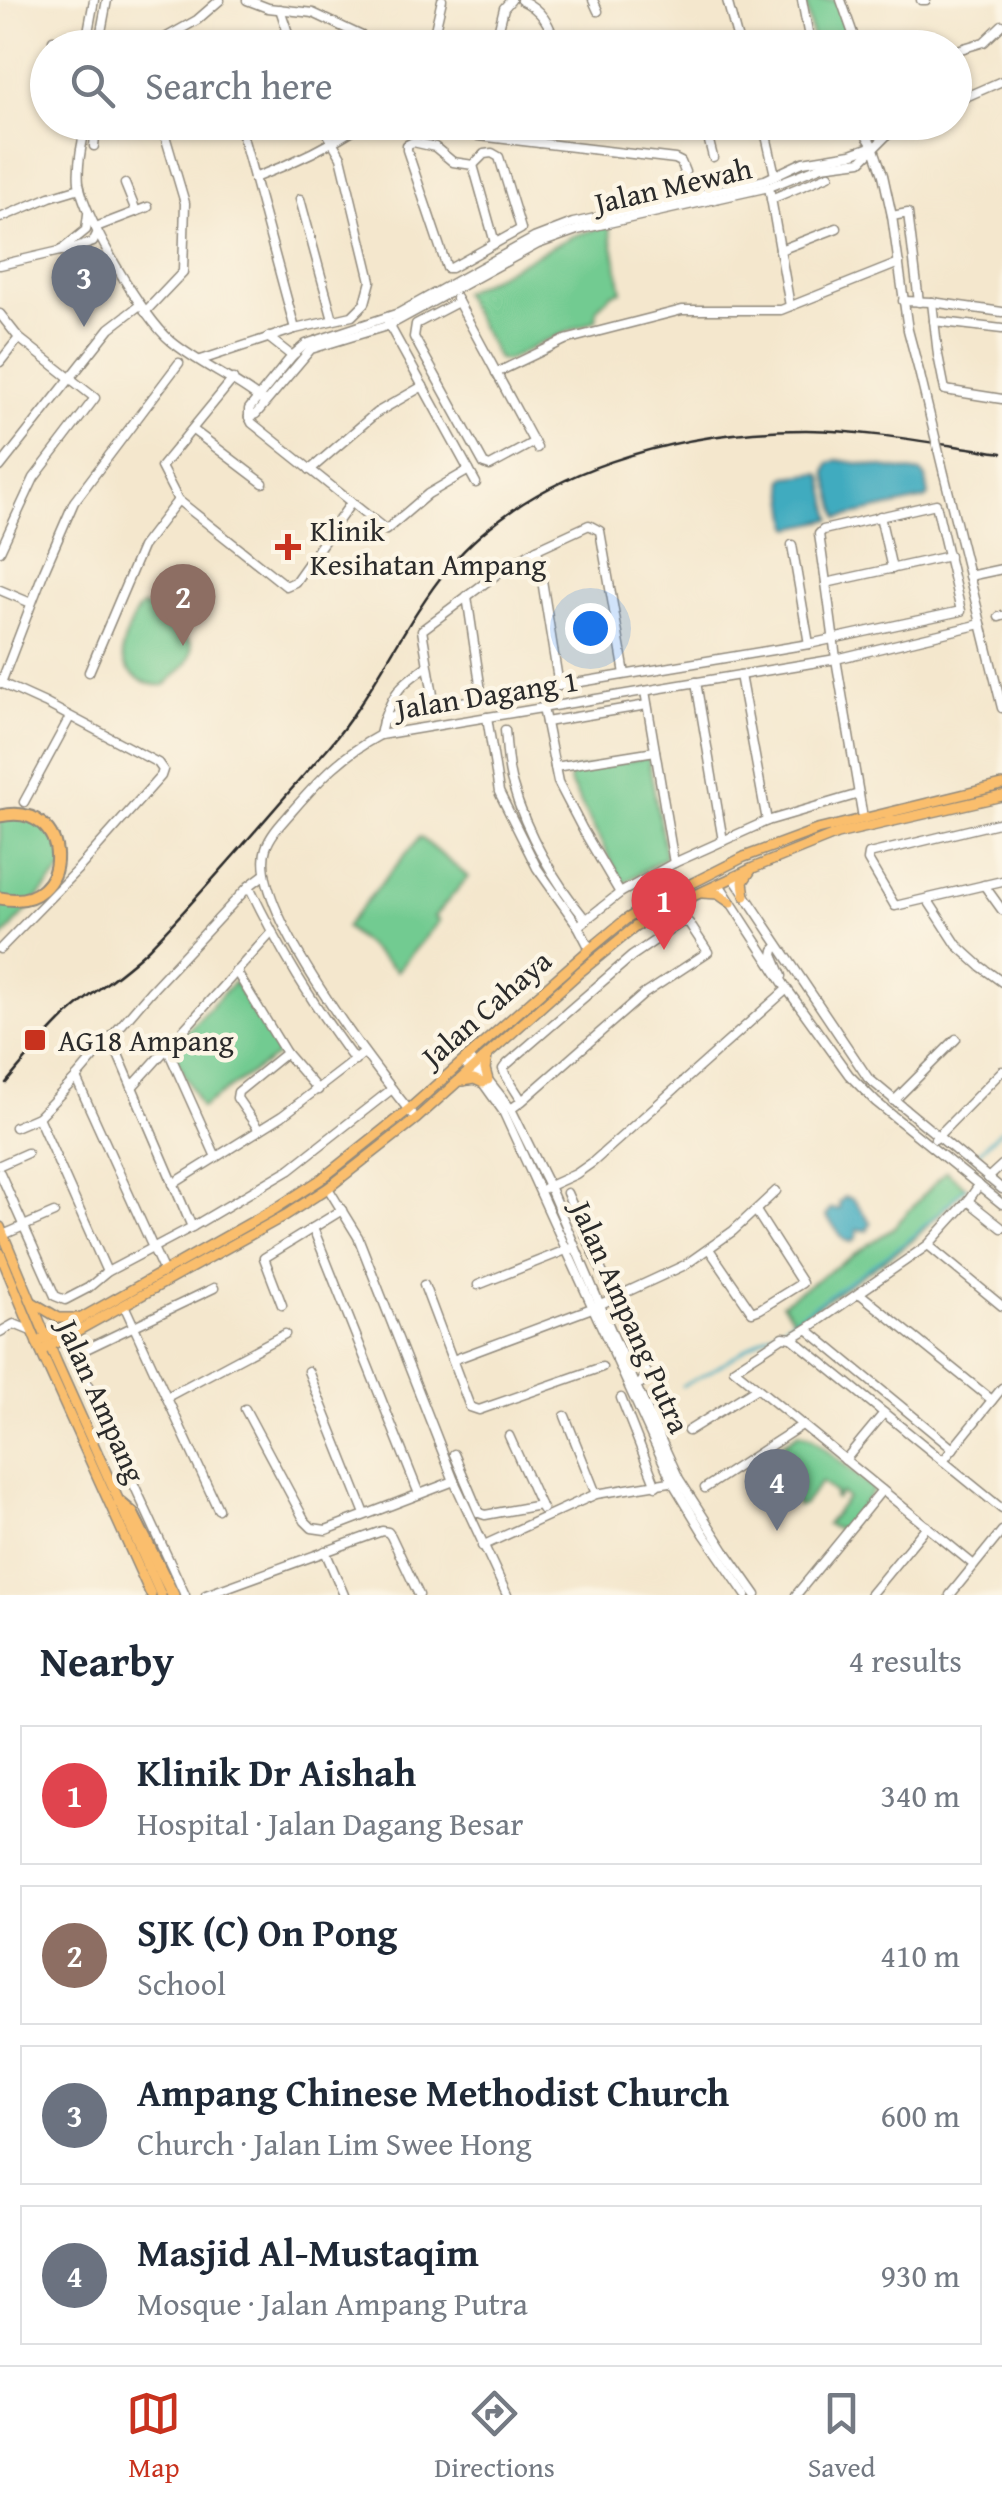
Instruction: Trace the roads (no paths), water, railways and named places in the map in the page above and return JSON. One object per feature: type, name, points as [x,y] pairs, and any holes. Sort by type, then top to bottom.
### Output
[{"type":"highway","points":[[0,816],[24,814],[34,818],[50,832],[58,852],[54,874],[42,890],[23,900],[0,898]]},
{"type":"highway","points":[[119,1508],[132,1513],[172,1595]]},
{"type":"main road","name":"Jalan Cahaya","points":[[41,1342],[320,1180],[469,1064],[590,949],[626,920],[687,884],[744,857],[817,830],[1001,787]]},
{"type":"main road","name":"Jalan Cahaya","points":[[41,1342],[68,1336],[286,1216],[328,1188],[416,1119],[455,1084],[469,1064],[488,1054],[635,927],[726,879],[836,834],[1001,787]]},
{"type":"main road","points":[[687,884],[726,879],[744,857]]},
{"type":"main road","points":[[745,896],[743,882],[753,868]]},
{"type":"main road","points":[[700,893],[718,894],[731,903]]},
{"type":"main road","points":[[455,1084],[486,1081],[488,1054]]},
{"type":"main road","name":"Jalan Ampang","points":[[2,1231],[41,1342],[161,1595]]},
{"type":"main road","name":"Jalan Ampang","points":[[0,1253],[25,1300]]},
{"type":"main road","points":[[25,1300],[59,1318],[83,1318]]},
{"type":"main road","points":[[57,1363],[68,1336]]},
{"type":"main road","name":"Jalan Ampang","points":[[41,1342],[57,1363],[119,1508],[151,1595]]},
{"type":"street","points":[[88,30],[94,0]]},
{"type":"street","points":[[101,30],[107,0]]},
{"type":"street","points":[[179,30],[220,0]]},
{"type":"street","points":[[247,0],[268,8],[313,13],[349,30]]},
{"type":"street","points":[[435,30],[442,0]]},
{"type":"street","points":[[498,30],[504,8],[511,0]]},
{"type":"street","points":[[521,0],[531,4],[551,30]]},
{"type":"street","points":[[593,0],[598,11]]},
{"type":"street","points":[[727,0],[735,30]]},
{"type":"street","points":[[802,0],[808,30]]},
{"type":"street","points":[[841,0],[852,30]]},
{"type":"street","points":[[280,10],[287,30]]},
{"type":"street","points":[[972,46],[984,42],[1002,24]]},
{"type":"street","points":[[972,94],[1002,81]]},
{"type":"street","points":[[84,140],[79,170],[87,210],[143,309],[178,346],[262,400]]},
{"type":"street","points":[[94,146],[95,140]]},
{"type":"street","points":[[0,467],[110,328],[143,309],[183,272],[185,203],[167,140]]},
{"type":"street","points":[[244,140],[295,328]]},
{"type":"street","points":[[254,178],[336,140]]},
{"type":"street","points":[[517,140],[675,159],[684,167],[684,178],[673,205]]},
{"type":"street","points":[[709,140],[713,157]]},
{"type":"street","points":[[766,140],[775,175]]},
{"type":"street","points":[[869,140],[892,216],[898,273],[912,341],[1002,708]]},
{"type":"street","points":[[861,161],[881,140]]},
{"type":"street","points":[[179,363],[295,328],[352,316],[360,310],[371,282],[333,142]]},
{"type":"street","points":[[413,142],[435,147],[449,160],[473,165],[484,154],[499,157],[521,228],[447,268],[406,145],[413,142]]},
{"type":"street","name":"Jalan Mewah","points":[[310,470],[252,424],[250,409],[311,349],[388,322],[556,237],[765,180],[803,162],[873,146]]},
{"type":"street","points":[[861,161],[874,165],[882,174]]},
{"type":"street","name":"Jalan Mewah","points":[[487,269],[496,259],[534,238],[573,223],[769,186],[822,166],[861,161]]},
{"type":"street","points":[[473,165],[496,259]]},
{"type":"street","points":[[771,199],[829,175]]},
{"type":"street","points":[[684,178],[704,194]]},
{"type":"street","points":[[125,184],[136,211]]},
{"type":"street","points":[[769,186],[790,306]]},
{"type":"street","points":[[0,218],[80,188]]},
{"type":"street","points":[[300,198],[333,320]]},
{"type":"street","points":[[72,242],[148,207]]},
{"type":"street","points":[[60,251],[87,228],[87,210]]},
{"type":"street","points":[[892,216],[908,213],[919,302]]},
{"type":"street","points":[[780,250],[837,228]]},
{"type":"street","points":[[0,265],[68,252],[93,242],[97,231]]},
{"type":"street","points":[[478,253],[487,269]]},
{"type":"street","points":[[496,373],[566,340],[682,310],[778,310],[899,265]]},
{"type":"street","points":[[450,288],[458,302],[496,373],[536,445],[490,466],[484,464],[414,337],[416,324],[458,302]]},
{"type":"street","points":[[905,301],[1002,312]]},
{"type":"street","points":[[932,302],[945,390],[1002,399]]},
{"type":"street","points":[[0,314],[19,338],[94,398],[34,478],[0,551]]},
{"type":"street","points":[[934,320],[1002,329]]},
{"type":"street","points":[[388,322],[476,482]]},
{"type":"street","name":"Jalan Mewah","points":[[262,400],[292,356],[312,340],[388,322]]},
{"type":"street","points":[[268,337],[292,356]]},
{"type":"street","points":[[0,362],[19,338]]},
{"type":"street","points":[[0,949],[78,869],[163,770],[158,763],[70,716],[1,684],[74,502],[179,363],[178,346]]},
{"type":"street","points":[[233,379],[161,467],[178,500],[286,586],[295,582],[351,502]]},
{"type":"street","points":[[423,386],[376,413],[310,470],[386,530],[428,494],[470,470]]},
{"type":"street","points":[[193,430],[262,482]]},
{"type":"street","points":[[89,672],[142,548],[178,500]]},
{"type":"street","points":[[383,721],[407,712],[809,644],[834,639],[962,611],[936,504],[819,534],[834,639],[836,659],[863,818]]},
{"type":"street","points":[[880,516],[892,570]]},
{"type":"street","points":[[435,707],[422,630],[536,549],[589,525],[600,531],[625,674]]},
{"type":"street","points":[[792,545],[809,644]]},
{"type":"street","points":[[536,549],[559,686]]},
{"type":"street","points":[[826,584],[949,556]]},
{"type":"street","points":[[969,576],[1002,569]]},
{"type":"street","points":[[0,590],[31,603]]},
{"type":"street","points":[[467,596],[482,698]]},
{"type":"street","name":"Jalan Dagang 1","points":[[265,874],[266,848],[285,820],[329,769],[380,735],[836,659],[981,624]]},
{"type":"street","points":[[991,664],[1002,662]]},
{"type":"street","points":[[380,735],[392,696],[427,666]]},
{"type":"street","points":[[740,675],[767,821]]},
{"type":"street","points":[[696,682],[723,841]]},
{"type":"street","points":[[645,691],[674,864]]},
{"type":"street","points":[[546,722],[648,705]]},
{"type":"street","points":[[544,708],[558,782],[620,893]]},
{"type":"street","points":[[24,802],[70,716]]},
{"type":"street","points":[[487,717],[499,792],[537,868],[590,949]]},
{"type":"street","points":[[505,730],[512,786],[542,854],[586,920]]},
{"type":"street","points":[[555,767],[655,751]]},
{"type":"street","points":[[499,792],[512,786]]},
{"type":"street","points":[[578,926],[620,893],[674,864],[767,821],[859,794]]},
{"type":"street","points":[[1002,822],[869,854],[868,860],[895,906],[1002,881]]},
{"type":"street","points":[[16,1127],[38,1117],[249,886],[265,874],[291,939],[331,1007],[416,1119]]},
{"type":"street","points":[[726,879],[745,896],[868,1078],[1002,1189]]},
{"type":"street","points":[[726,879],[731,903],[849,1075],[876,1102],[1002,1204]]},
{"type":"street","points":[[249,886],[311,1001],[355,1060]]},
{"type":"street","points":[[984,886],[1002,910]]},
{"type":"street","points":[[927,899],[957,945],[1002,982]]},
{"type":"street","points":[[510,1108],[522,1101],[644,994],[708,952],[689,923],[682,922],[632,956],[506,1066],[504,1074],[522,1101]]},
{"type":"street","points":[[132,1087],[272,933]]},
{"type":"street","points":[[778,946],[773,955],[785,985]]},
{"type":"street","points":[[236,971],[286,1053],[318,1090]]},
{"type":"street","points":[[545,1188],[592,1162],[785,985]]},
{"type":"street","points":[[110,1038],[192,1227]]},
{"type":"street","points":[[894,1101],[956,1039]]},
{"type":"street","points":[[166,1048],[216,1158]]},
{"type":"street","points":[[259,1130],[237,1098],[238,1092],[286,1053]]},
{"type":"street","points":[[174,1184],[318,1090],[364,1053]]},
{"type":"street","name":"Jalan Ampang Putra","points":[[469,1064],[510,1108],[676,1481],[704,1534],[746,1595]]},
{"type":"street","points":[[849,1075],[860,1067]]},
{"type":"street","points":[[930,1145],[1002,1072]]},
{"type":"street","points":[[76,1078],[164,1272]]},
{"type":"street","name":"Jalan Ampang Putra","points":[[486,1081],[545,1188]]},
{"type":"street","points":[[28,1153],[0,1169],[55,1296],[65,1300],[107,1272],[290,1169],[392,1089]]},
{"type":"street","points":[[38,1117],[107,1272]]},
{"type":"street","points":[[988,1178],[1001,1167]]},
{"type":"street","points":[[792,1338],[928,1245],[979,1185]]},
{"type":"street","points":[[328,1188],[358,1237],[454,1481],[507,1595]]},
{"type":"street","points":[[453,1360],[613,1299],[684,1265],[709,1249],[776,1192]]},
{"type":"street","points":[[567,1193],[646,1373],[641,1382],[632,1386]]},
{"type":"street","points":[[968,1201],[1002,1228]]},
{"type":"street","points":[[282,1305],[264,1258],[342,1210]]},
{"type":"street","points":[[709,1249],[750,1310],[760,1310],[802,1282],[756,1211]]},
{"type":"street","points":[[2,1231],[54,1213]]},
{"type":"street","points":[[313,1228],[419,1494]]},
{"type":"street","points":[[928,1245],[1002,1306]]},
{"type":"street","points":[[478,1285],[571,1248]]},
{"type":"street","points":[[424,1285],[470,1407],[479,1410],[602,1368]]},
{"type":"street","points":[[185,1595],[76,1359],[80,1352],[214,1288]]},
{"type":"street","points":[[858,1293],[992,1400]]},
{"type":"street","points":[[0,1332],[14,1324],[25,1300]]},
{"type":"street","points":[[124,1305],[218,1510]]},
{"type":"street","points":[[14,1324],[41,1342]]},
{"type":"street","points":[[808,1329],[954,1448]]},
{"type":"street","points":[[167,1398],[285,1334]]},
{"type":"street","points":[[974,1565],[734,1369],[783,1337],[792,1338],[1002,1509]]},
{"type":"street","points":[[308,1372],[366,1514]]},
{"type":"street","points":[[688,1432],[757,1388]]},
{"type":"street","points":[[943,1461],[1002,1388]]},
{"type":"street","points":[[621,1398],[656,1486]]},
{"type":"street","points":[[246,1409],[312,1528],[326,1530],[454,1481]]},
{"type":"street","points":[[846,1460],[884,1413]]},
{"type":"street","points":[[565,1416],[596,1494]]},
{"type":"street","points":[[705,1488],[802,1424]]},
{"type":"street","points":[[508,1436],[546,1516]]},
{"type":"street","points":[[454,1454],[479,1513],[540,1505]]},
{"type":"street","points":[[482,1546],[596,1494],[676,1481]]},
{"type":"street","name":"Jalan Ampang Putra","points":[[676,1481],[756,1595]]},
{"type":"street","points":[[796,1595],[882,1490]]},
{"type":"street","points":[[873,1592],[926,1526]]},
{"type":"street","points":[[206,1595],[382,1531],[388,1532],[418,1595]]},
{"type":"street","points":[[953,1591],[1002,1531]]},
{"type":"street","points":[[326,1551],[344,1595]]},
{"type":"water","points":[[837,460],[922,473],[929,496],[839,518],[826,472],[829,464]]},
{"type":"water","points":[[819,473],[832,519],[792,528],[784,480]]},
{"type":"water","points":[[845,1197],[853,1199],[871,1223],[867,1230],[857,1230],[852,1242],[844,1240],[826,1216],[830,1209],[840,1209],[839,1202]]},
{"type":"waterway","points":[[973,1158],[1002,1129]]},
{"type":"waterway","points":[[682,1386],[810,1308],[909,1240],[966,1187]]},
{"type":"tram line","points":[[6,1083],[59,1023],[139,957],[217,875],[343,729],[449,567],[483,533],[522,504],[565,480],[612,461],[709,437],[806,430],[904,438],[1002,453]]},
{"type":"place","name":"Ampang Chinese Methodist Church","points":[[84,327]]},
{"type":"place","name":"Klinik Kesihatan Ampang","points":[[288,547]]},
{"type":"place","name":"SJK (C) On Pong","points":[[183,646]]},
{"type":"place","name":"Klinik Dr Aishah","points":[[664,950]]},
{"type":"place","name":"AG18 Ampang","points":[[35,1040]]},
{"type":"place","name":"Masjid Al-Mustaqim","points":[[777,1531]]}]
